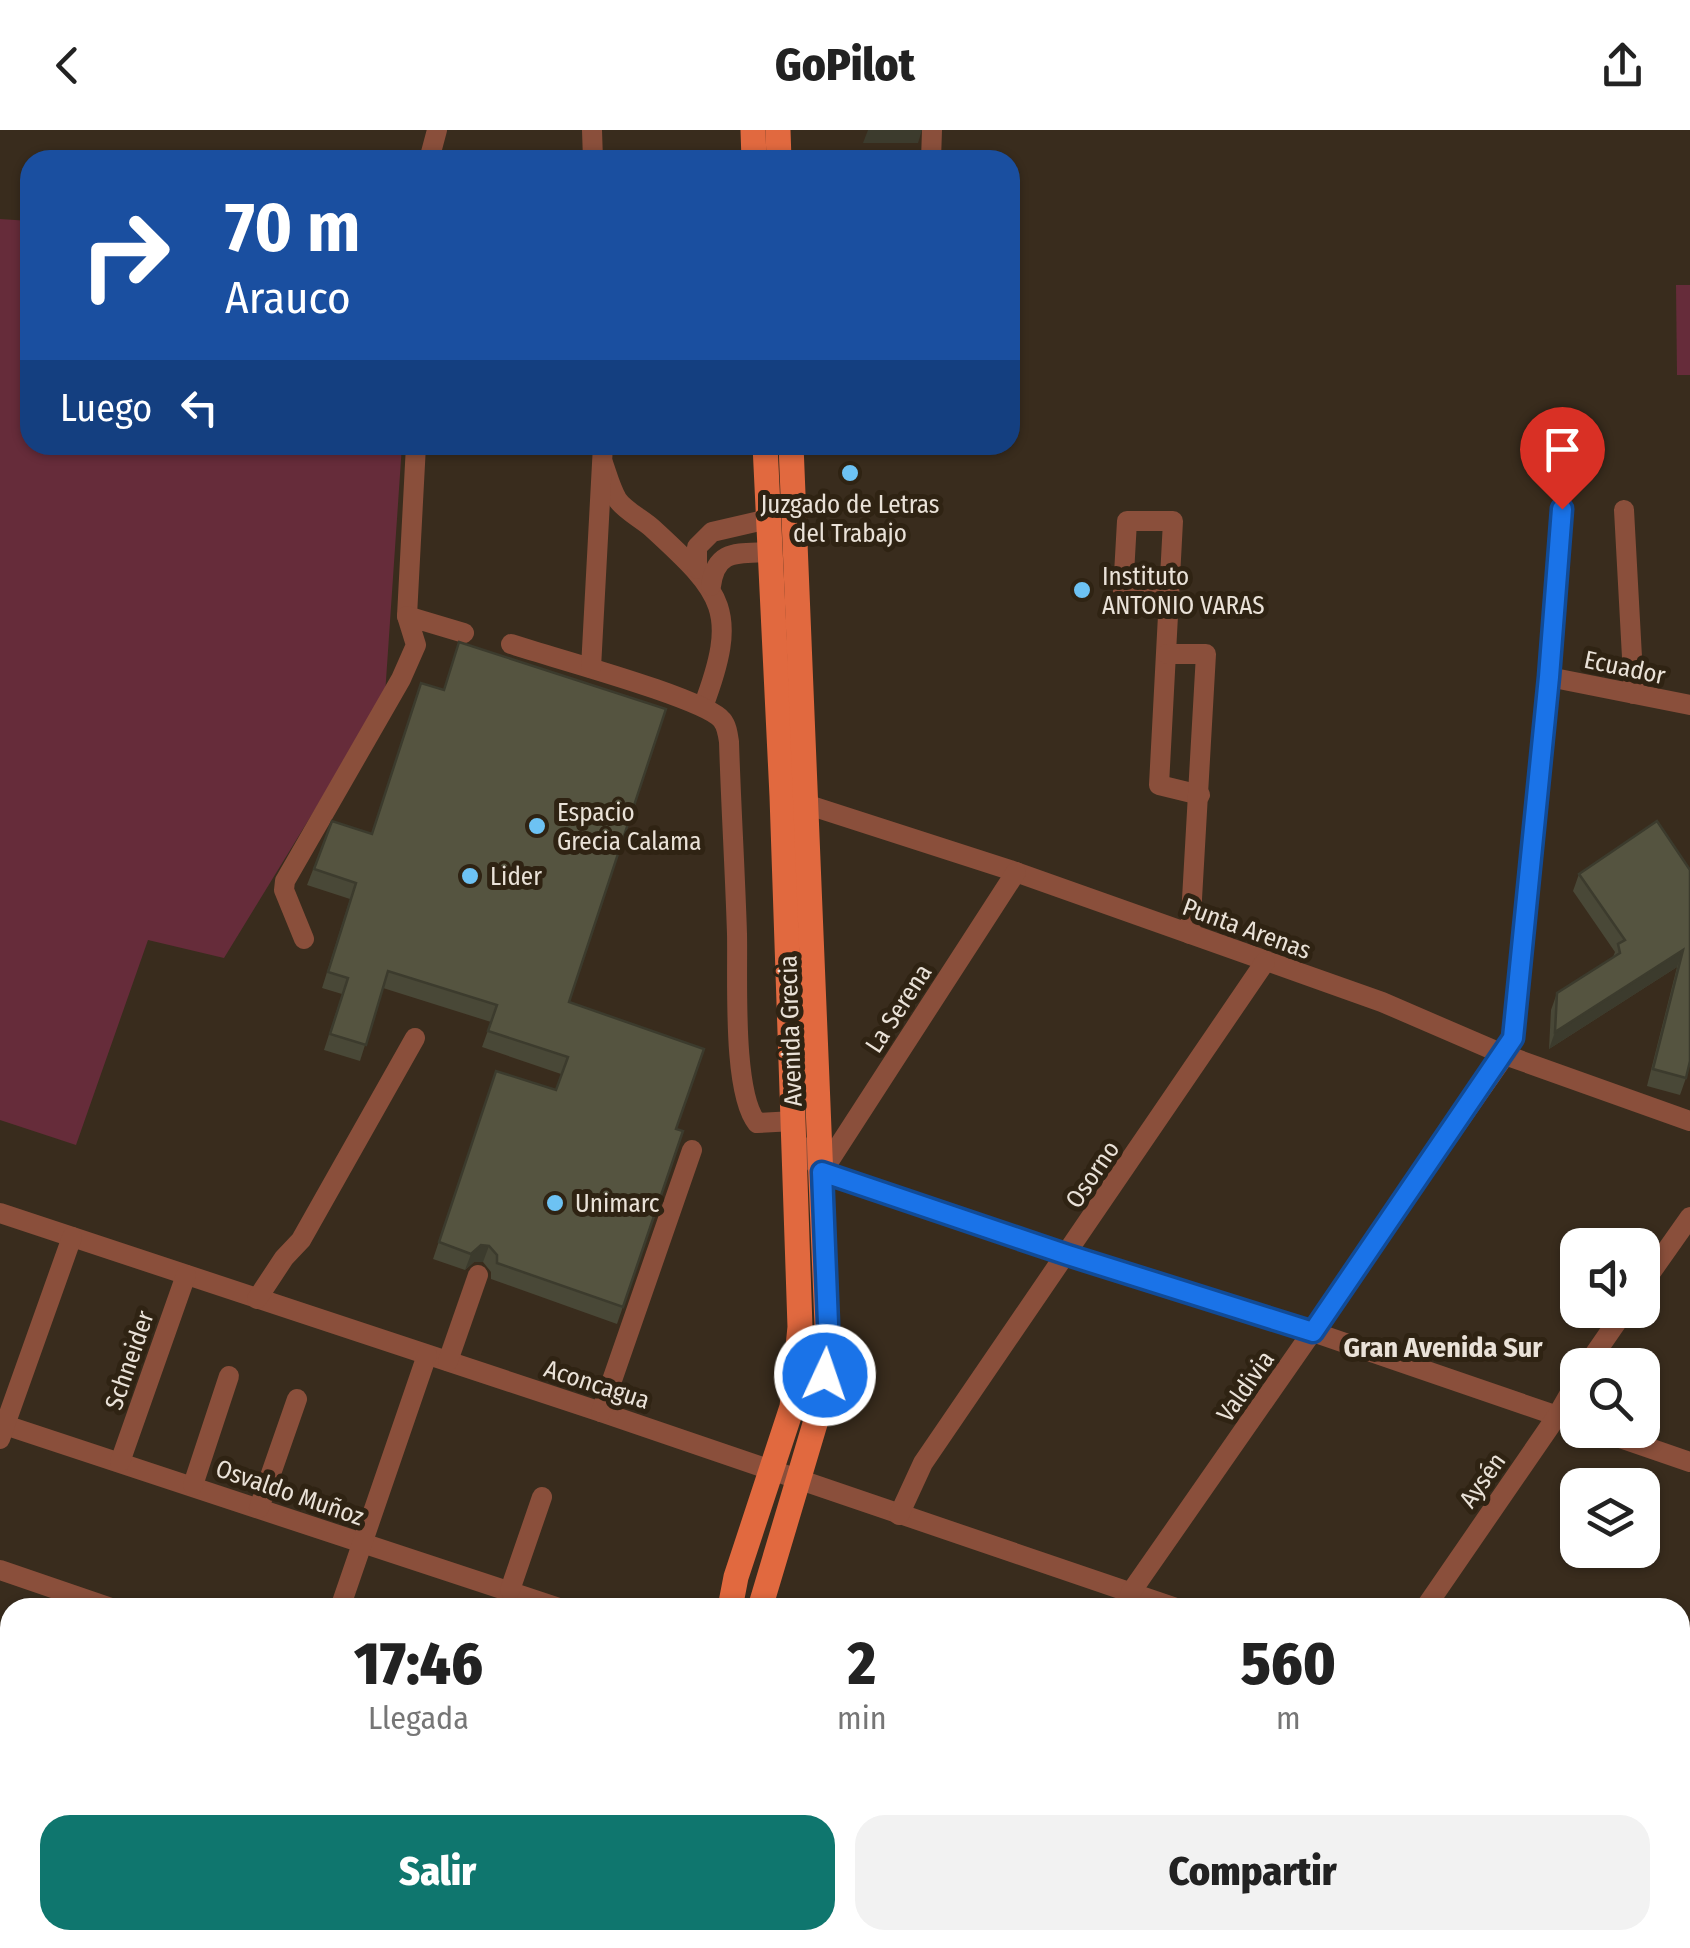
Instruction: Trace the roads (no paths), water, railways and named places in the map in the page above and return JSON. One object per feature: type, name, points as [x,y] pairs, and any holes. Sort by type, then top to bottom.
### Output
[{"type":"main road","name":"Avenida Grecia","points":[[763,1598],[800,1480],[825,1375],[828,1324],[822,1172],[768,519],[766,455]]},
{"type":"main road","name":"Avenida Grecia","points":[[732,1598],[774,1470],[792,1407],[798,1368],[792,455]]},
{"type":"street","points":[[304,940],[284,890],[285,881],[401,679],[416,645],[407,616],[415,455]]},
{"type":"street","points":[[603,455],[618,502],[696,568],[711,586],[720,610],[721,644],[718,666],[702,708]]},
{"type":"street","points":[[592,668],[603,455]]},
{"type":"street","name":"Valdivia","points":[[1129,1598],[1513,1038],[1562,509]]},
{"type":"street","points":[[1624,510],[1634,694]]},
{"type":"street","points":[[696,568],[697,548],[712,532],[768,519]]},
{"type":"street","points":[[711,586],[713,570],[721,559],[771,552]]},
{"type":"street","points":[[1169,596],[1160,785],[1200,795]]},
{"type":"street","points":[[407,616],[464,633]]},
{"type":"street","points":[[511,644],[592,668],[722,719],[729,742],[746,1099],[750,1114],[758,1123],[794,1130],[822,1172],[1313,1332],[1560,1417]]},
{"type":"street","points":[[1166,654],[1206,654],[1190,934]]},
{"type":"street","name":"Ecuador","points":[[1549,677],[1690,706]]},
{"type":"street","name":"Punta Arenas","points":[[794,800],[1016,872],[1382,1002],[1504,1055],[1690,1121]]},
{"type":"street","name":"La Serena","points":[[822,1172],[1016,872]]},
{"type":"street","name":"Osorno","points":[[899,1515],[922,1463],[1265,962]]},
{"type":"street","points":[[257,1299],[301,1240],[415,1038]]},
{"type":"street","points":[[601,1412],[692,1150]]},
{"type":"street","name":"Aconcagua","points":[[0,1212],[774,1470],[1123,1598]]},
{"type":"street","points":[[1660,1259],[1690,1216]]},
{"type":"street","points":[[3,1432],[72,1237]]},
{"type":"street","name":"Schneider","points":[[120,1462],[186,1274]]},
{"type":"street","points":[[343,1598],[361,1543],[438,1358],[478,1275]]},
{"type":"street","points":[[193,1485],[229,1376]]},
{"type":"street","points":[[259,1508],[297,1400]]},
{"type":"street","name":"Aysén","points":[[1432,1598],[1560,1409]]},
{"type":"street","name":"Osvaldo Muñoz","points":[[3,1432],[120,1462],[531,1598]]},
{"type":"street","points":[[1649,1448],[1690,1462]]},
{"type":"street","points":[[510,1590],[542,1497]]},
{"type":"street","points":[[0,1570],[83,1598]]},
{"type":"place","name":"Juzgado de Letras del Trabajo","points":[[850,473]]},
{"type":"place","name":"Instituto ANTONIO VARAS","points":[[1082,590]]},
{"type":"place","name":"Espacio Grecia Calama","points":[[537,826]]},
{"type":"place","name":"Lider","points":[[470,876]]},
{"type":"place","name":"Unimarc","points":[[555,1203]]},
{"type":"district","name":"Gran Avenida Sur","points":[[1443,1347]]}]
